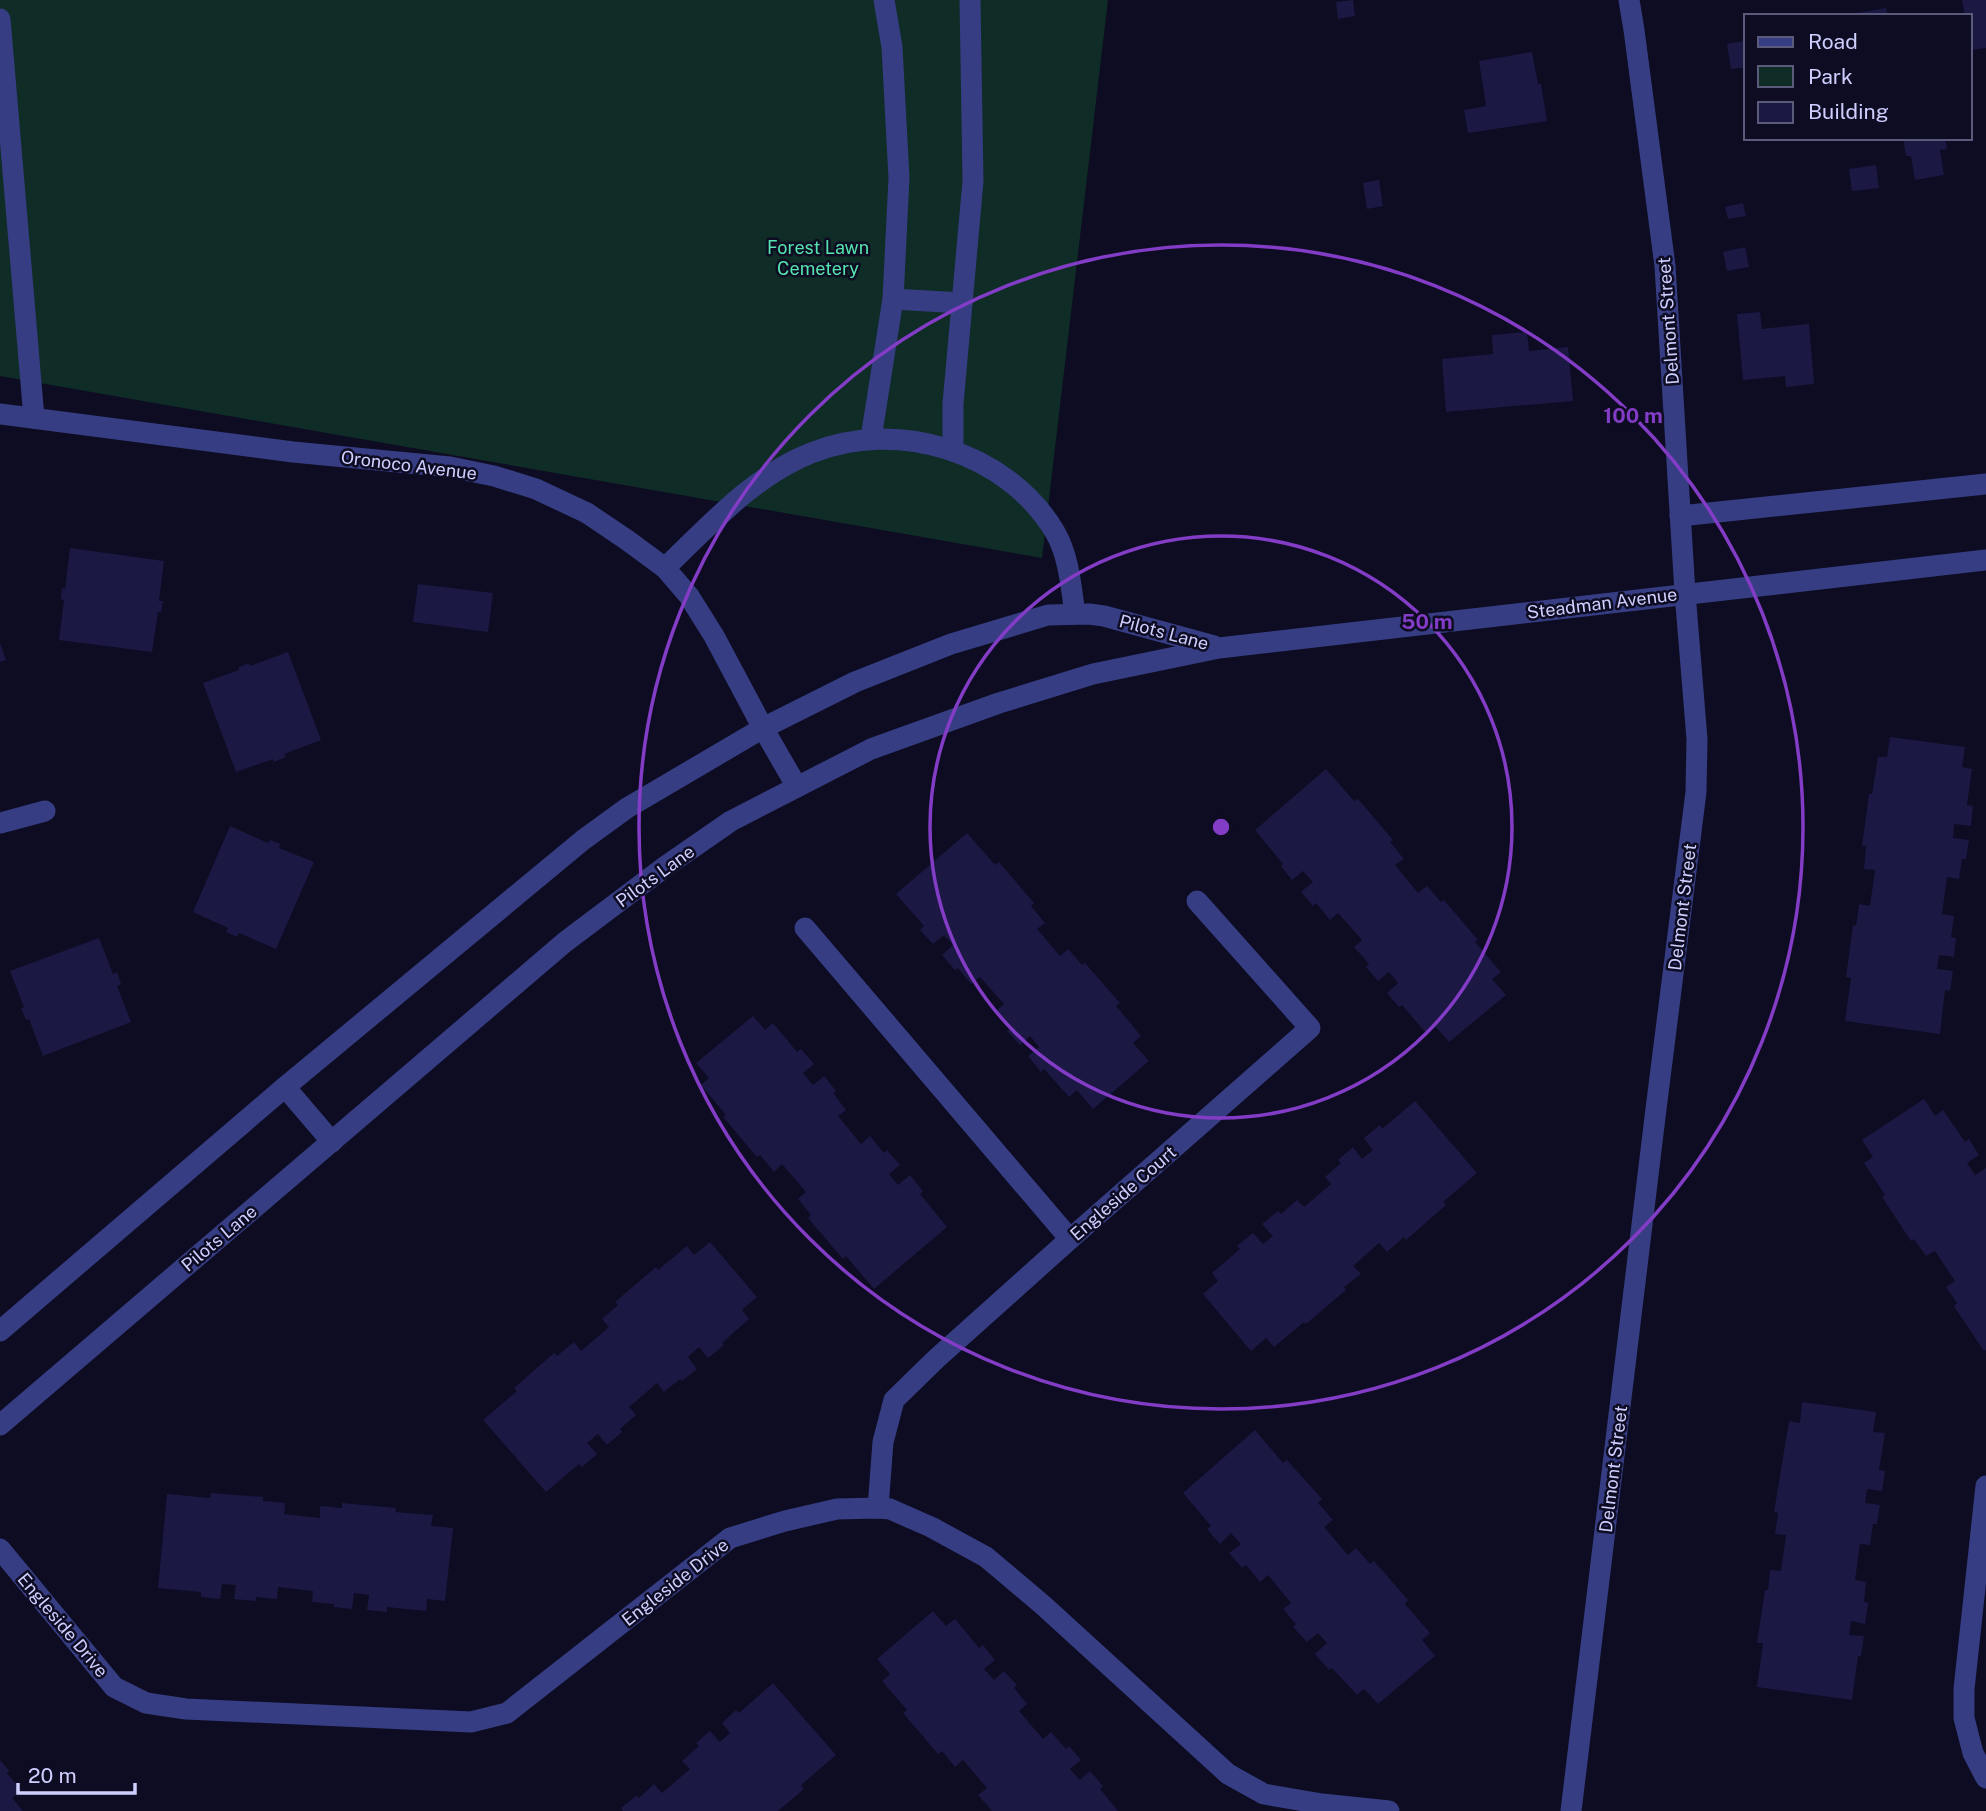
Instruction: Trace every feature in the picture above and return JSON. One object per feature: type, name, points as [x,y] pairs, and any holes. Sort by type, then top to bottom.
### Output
[{"type":"street","points":[[871,438],[893,299],[899,178],[892,47],[884,0]]},
{"type":"street","points":[[953,451],[953,404],[973,181],[970,0]]},
{"type":"street","name":"Delmont Street","points":[[1571,1811],[1696,792],[1697,739],[1685,593],[1665,266],[1629,0]]},
{"type":"street","points":[[0,19],[34,418]]},
{"type":"street","points":[[893,299],[962,303]]},
{"type":"street","name":"Oronoco Avenue","points":[[0,414],[293,452],[450,467],[494,476],[536,489],[587,513],[627,540],[665,568],[690,596],[797,787]]},
{"type":"street","points":[[665,568],[767,476],[811,453],[842,442],[871,438],[907,440],[953,451],[978,461],[999,472],[1022,492],[1055,532],[1068,569],[1075,614]]},
{"type":"street","points":[[1680,516],[1986,484]]},
{"type":"street","name":"Steadman Avenue","points":[[1219,648],[1986,560]]},
{"type":"street","name":"Pilots Lane","points":[[0,1331],[285,1087],[583,839],[626,808],[763,728],[855,682],[951,644],[1048,615],[1104,616],[1219,648]]},
{"type":"street","name":"Pilots Lane","points":[[0,1425],[565,942],[731,821],[871,749],[999,703],[1093,674],[1219,648]]},
{"type":"street","points":[[0,823],[45,811]]},
{"type":"street","name":"Engleside Court","points":[[878,1508],[883,1442],[894,1400],[1070,1239],[1310,1028],[1197,901]]},
{"type":"street","points":[[805,928],[1070,1239]]},
{"type":"street","points":[[285,1087],[332,1142]]},
{"type":"street","points":[[1986,1486],[1964,1689],[1964,1718],[1973,1753],[1986,1779]]},
{"type":"street","name":"Engleside Drive","points":[[0,1549],[114,1687],[146,1703],[186,1709],[471,1722],[507,1713],[730,1538],[837,1509],[890,1510],[931,1527],[986,1557],[1044,1606],[1228,1774],[1264,1794],[1389,1811]]},
{"type":"green space","name":"Forest Lawn Cemetery","points":[[0,0],[1108,0],[1042,558],[0,376]]},
{"type":"building","points":[[1353,0],[1355,16],[1338,19],[1336,2]]},
{"type":"building","points":[[1962,0],[1986,0],[1986,48],[1972,50],[1972,14],[1965,14]]},
{"type":"building","points":[[1886,8],[1888,14],[1851,14]]},
{"type":"building","points":[[1744,41],[1744,67],[1731,69],[1727,44]]},
{"type":"building","points":[[1532,52],[1547,121],[1468,133],[1464,110],[1486,106],[1479,61]]},
{"type":"building","points":[[1903,140],[1945,140],[1947,149],[1940,150],[1944,175],[1915,180],[1911,156],[1906,156]]},
{"type":"building","points":[[1876,165],[1879,188],[1852,191],[1849,169]]},
{"type":"building","points":[[1379,180],[1383,206],[1367,209],[1363,183]]},
{"type":"building","points":[[1743,203],[1746,216],[1728,219],[1725,207]]},
{"type":"building","points":[[1745,247],[1749,267],[1727,271],[1723,252]]},
{"type":"building","points":[[1760,312],[1762,329],[1809,324],[1814,384],[1786,387],[1785,376],[1743,380],[1737,314]]},
{"type":"building","points":[[1527,332],[1529,351],[1568,347],[1573,401],[1446,412],[1442,359],[1493,354],[1492,335]]},
{"type":"building","points":[[70,548],[164,561],[159,601],[163,601],[161,612],[158,612],[152,652],[59,640],[64,600],[61,599],[62,588],[65,589]]},
{"type":"building","points":[[418,584],[493,593],[488,632],[413,622]]},
{"type":"building","points":[[0,643],[6,660],[0,662]]},
{"type":"building","points":[[288,652],[321,740],[284,754],[286,757],[274,762],[273,759],[236,772],[203,683],[239,670],[239,667],[249,663],[250,666]]},
{"type":"building","points":[[1890,737],[1965,747],[1962,767],[1972,769],[1967,805],[1973,806],[1971,826],[1954,824],[1953,838],[1969,840],[1966,859],[1962,859],[1959,879],[1947,877],[1942,914],[1954,916],[1951,937],[1956,938],[1954,957],[1939,955],[1937,969],[1953,971],[1950,991],[1945,990],[1940,1034],[1845,1021],[1851,978],[1846,977],[1853,925],[1856,926],[1859,904],[1870,906],[1875,870],[1864,869],[1866,846],[1862,846],[1869,794],[1872,794],[1878,757],[1887,757]]},
{"type":"building","points":[[1326,769],[1354,801],[1358,799],[1393,840],[1390,842],[1404,859],[1395,865],[1418,893],[1427,886],[1441,902],[1444,900],[1501,972],[1492,979],[1506,995],[1449,1042],[1436,1027],[1427,1034],[1402,1005],[1399,1007],[1387,993],[1398,983],[1389,972],[1378,981],[1366,967],[1369,964],[1354,947],[1362,940],[1338,913],[1330,920],[1316,903],[1313,906],[1301,892],[1313,882],[1303,871],[1292,880],[1281,866],[1283,864],[1255,830]]},
{"type":"building","points":[[230,826],[268,843],[270,840],[280,844],[279,848],[314,862],[276,949],[239,933],[237,937],[226,932],[228,928],[193,912]]},
{"type":"building","points":[[967,833],[995,865],[999,862],[1034,903],[1031,906],[1045,923],[1037,929],[1060,956],[1068,949],[1082,965],[1085,963],[1120,1003],[1116,1006],[1141,1036],[1133,1043],[1149,1061],[1093,1109],[1077,1090],[1069,1097],[1044,1069],[1041,1072],[1028,1056],[1039,1047],[1030,1036],[1020,1045],[995,1012],[1004,1004],[980,977],[971,984],[958,968],[955,970],[942,955],[953,945],[944,935],[933,944],[920,930],[924,926],[896,894]]},
{"type":"building","points":[[99,938],[113,974],[117,972],[121,984],[117,986],[131,1022],[43,1056],[29,1019],[26,1020],[21,1008],[24,1007],[10,971]]},
{"type":"building","points":[[753,1016],[765,1030],[773,1023],[797,1052],[801,1049],[814,1064],[803,1073],[813,1085],[824,1076],[836,1091],[833,1093],[846,1110],[838,1116],[861,1144],[870,1136],[884,1153],[887,1150],[900,1165],[889,1174],[898,1185],[910,1175],[923,1191],[920,1194],[947,1227],[874,1289],[846,1256],[843,1259],[808,1218],[811,1215],[798,1199],[806,1192],[782,1164],[774,1172],[760,1155],[757,1157],[723,1117],[726,1115],[701,1085],[709,1078],[696,1063]]},
{"type":"building","points":[[1924,1099],[1935,1116],[1943,1110],[1965,1142],[1969,1139],[1979,1155],[1967,1163],[1975,1175],[1986,1168],[1984,1351],[1954,1306],[1957,1303],[1946,1287],[1955,1281],[1935,1251],[1926,1256],[1914,1239],[1911,1241],[1882,1197],[1885,1195],[1864,1163],[1873,1157],[1862,1140]]},
{"type":"building","points":[[1415,1101],[1477,1173],[1443,1202],[1446,1205],[1406,1240],[1404,1237],[1387,1252],[1379,1243],[1353,1266],[1361,1274],[1306,1324],[1304,1322],[1274,1347],[1266,1338],[1251,1351],[1203,1294],[1218,1281],[1212,1273],[1240,1249],[1237,1246],[1253,1233],[1263,1244],[1273,1236],[1262,1224],[1278,1211],[1281,1214],[1297,1200],[1304,1207],[1331,1184],[1325,1177],[1341,1163],[1338,1160],[1353,1147],[1362,1159],[1373,1150],[1364,1138],[1380,1125],[1382,1129]]},
{"type":"building","points":[[710,1242],[757,1297],[742,1310],[749,1319],[708,1358],[699,1347],[688,1357],[697,1369],[664,1392],[657,1383],[629,1407],[636,1415],[620,1429],[622,1432],[607,1445],[598,1434],[587,1443],[597,1454],[582,1467],[579,1464],[546,1492],[483,1420],[517,1391],[514,1388],[554,1353],[557,1356],[574,1342],[581,1351],[609,1327],[602,1319],[618,1305],[615,1302],[656,1267],[658,1270],[687,1246],[694,1255]]},
{"type":"building","points":[[1802,1402],[1876,1412],[1873,1432],[1885,1433],[1879,1470],[1885,1471],[1882,1491],[1867,1489],[1865,1503],[1880,1505],[1877,1524],[1873,1524],[1870,1545],[1860,1544],[1855,1580],[1866,1582],[1864,1602],[1868,1603],[1865,1624],[1851,1621],[1849,1635],[1864,1636],[1861,1656],[1858,1656],[1852,1700],[1757,1687],[1763,1643],[1757,1643],[1765,1590],[1768,1590],[1770,1570],[1781,1571],[1786,1535],[1775,1534],[1778,1513],[1774,1512],[1789,1421],[1800,1423]]},
{"type":"building","points":[[1255,1430],[1283,1463],[1287,1460],[1322,1499],[1318,1503],[1333,1520],[1324,1527],[1348,1555],[1356,1548],[1370,1564],[1374,1561],[1408,1600],[1405,1604],[1430,1633],[1422,1640],[1435,1656],[1378,1704],[1364,1689],[1357,1695],[1332,1668],[1329,1670],[1315,1654],[1327,1643],[1318,1633],[1307,1642],[1293,1627],[1296,1624],[1283,1609],[1291,1603],[1268,1575],[1260,1582],[1246,1565],[1242,1568],[1229,1553],[1241,1544],[1231,1533],[1220,1544],[1207,1529],[1211,1526],[1183,1493]]},
{"type":"building","points":[[211,1493],[263,1497],[263,1501],[285,1503],[284,1514],[320,1518],[320,1506],[342,1508],[342,1503],[396,1508],[395,1512],[433,1515],[431,1526],[453,1528],[445,1601],[427,1599],[426,1611],[387,1607],[387,1612],[367,1610],[369,1595],[354,1593],[352,1609],[312,1602],[313,1591],[278,1587],[277,1599],[256,1597],[256,1601],[234,1599],[236,1585],[222,1584],[220,1599],[201,1597],[201,1592],[158,1588],[167,1494],[210,1498]]},
{"type":"building","points":[[933,1611],[946,1626],[955,1619],[979,1648],[983,1645],[995,1660],[984,1669],[994,1680],[1004,1671],[1017,1685],[1014,1688],[1027,1704],[1019,1711],[1043,1739],[1051,1732],[1066,1749],[1069,1746],[1081,1760],[1070,1769],[1080,1780],[1090,1771],[1103,1786],[1100,1789],[1118,1811],[992,1811],[978,1795],[987,1788],[963,1760],[955,1767],[942,1751],[938,1754],[903,1713],[907,1710],[882,1681],[890,1674],[877,1659]]},
{"type":"building","points":[[773,1683],[836,1755],[801,1785],[804,1789],[778,1811],[623,1811],[621,1808],[636,1796],[639,1798],[654,1784],[662,1793],[690,1769],[682,1761],[699,1746],[696,1743],[710,1731],[720,1742],[730,1733],[722,1723],[736,1710],[739,1713]]},
{"type":"building","points":[[0,1760],[21,1790],[12,1798],[23,1811],[0,1811]]}]
